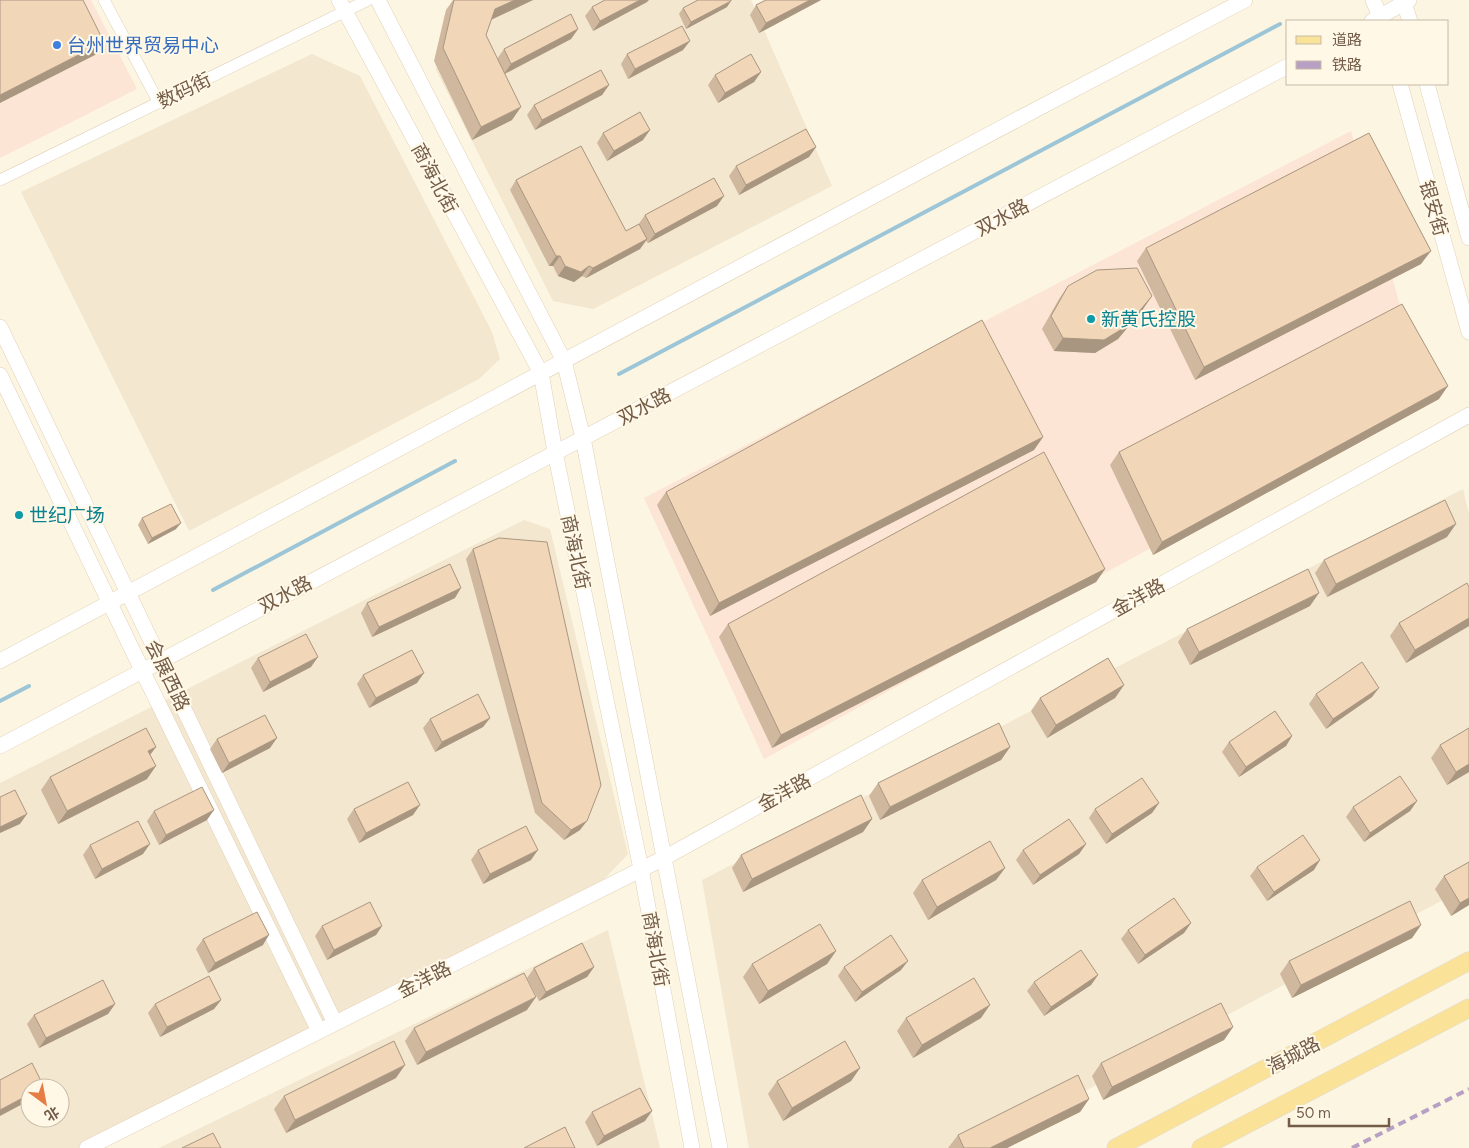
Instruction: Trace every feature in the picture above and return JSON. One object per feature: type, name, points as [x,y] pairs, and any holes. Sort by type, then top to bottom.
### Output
[{"type":"main road","name":"商海北街","points":[[378,0],[564,361],[583,438],[720,1148]]},
{"type":"main road","points":[[0,661],[1245,0]]},
{"type":"main road","points":[[1373,0],[1378,20],[1406,1],[1410,20]]},
{"type":"main road","name":"商海北街","points":[[342,6],[541,373],[555,452],[642,869],[692,1148]]},
{"type":"main road","name":"双水路","points":[[0,746],[1286,67]]},
{"type":"main road","name":"银安街","points":[[1400,85],[1469,332]]},
{"type":"main road","name":"银安街","points":[[1427,85],[1469,238]]},
{"type":"main road","name":"会展西路","points":[[0,327],[335,1023]]},
{"type":"main road","name":"会展西路","points":[[0,375],[109,603],[319,1031]]},
{"type":"main road","name":"金洋路","points":[[87,1148],[664,858],[1469,415]]},
{"type":"main road","name":"海城路","points":[[1116,1148],[1469,961]]},
{"type":"main road","points":[[1201,1148],[1469,1008]]},
{"type":"street","points":[[104,0],[159,103]]},
{"type":"street","name":"数码街","points":[[0,180],[159,103],[342,6],[368,0]]},
{"type":"shaded area","name":"台州世界贸易中心","points":[[0,0],[91,0],[137,89],[0,158]]},
{"type":"shaded area","points":[[474,0],[751,0],[832,186],[593,309],[553,301],[436,70],[444,15]]},
{"type":"shaded area","points":[[312,54],[360,76],[492,332],[500,359],[479,379],[189,531],[21,192]]},
{"type":"shaded area","points":[[1351,131],[1426,398],[764,759],[644,498]]},
{"type":"shaded area","points":[[1463,489],[1469,514],[1469,886],[978,1148],[749,1148],[702,880]]},
{"type":"shaded area","points":[[524,520],[550,529],[628,854],[590,894],[85,1148],[0,1148],[0,783]]},
{"type":"shaded area","points":[[608,930],[660,1148],[159,1148]]},
{"type":"building","points":[[0,0],[83,0],[104,42],[0,95]]},
{"type":"building","points":[[454,0],[515,0],[495,9],[486,35],[521,107],[481,127],[443,48]]},
{"type":"building","points":[[605,0],[640,0],[600,21],[592,7]]},
{"type":"building","points":[[698,0],[731,1],[691,22],[683,8]]},
{"type":"building","points":[[766,0],[810,0],[766,23],[756,5]]},
{"type":"building","points":[[571,14],[578,29],[511,64],[504,49]]},
{"type":"building","points":[[682,26],[690,41],[635,69],[627,54]]},
{"type":"building","points":[[751,54],[761,72],[725,93],[715,75]]},
{"type":"building","points":[[601,70],[609,85],[542,120],[534,105]]},
{"type":"building","points":[[640,112],[650,130],[614,151],[603,133]]},
{"type":"building","points":[[806,129],[816,147],[746,185],[736,166]]},
{"type":"building","points":[[1369,133],[1431,251],[1204,367],[1146,248]]},
{"type":"building","points":[[581,146],[626,231],[639,224],[647,239],[593,268],[589,266],[581,272],[565,266],[560,256],[556,256],[516,180]]},
{"type":"building","points":[[714,178],[724,196],[655,234],[645,215]]},
{"type":"building","name":"新黄氏控股","points":[[1137,268],[1152,296],[1127,326],[1104,340],[1063,338],[1051,316],[1068,286],[1097,270]]},
{"type":"building","points":[[1402,304],[1448,386],[1162,542],[1119,452]]},
{"type":"building","points":[[982,320],[1043,437],[719,603],[666,492]]},
{"type":"building","points":[[1044,452],[1105,569],[781,735],[728,624]]},
{"type":"building","points":[[1445,500],[1456,524],[1336,584],[1324,560]]},
{"type":"building","points":[[171,504],[181,523],[152,538],[142,518]]},
{"type":"building","points":[[499,538],[547,542],[601,785],[587,821],[571,830],[542,803],[473,549]]},
{"type":"building","points":[[450,564],[461,588],[379,627],[367,603]]},
{"type":"building","points":[[1308,569],[1319,593],[1199,652],[1187,629]]},
{"type":"building","points":[[1467,583],[1469,587],[1469,618],[1415,650],[1399,623]]},
{"type":"building","points":[[306,634],[318,657],[270,682],[258,658]]},
{"type":"building","points":[[412,650],[424,673],[376,698],[363,675]]},
{"type":"building","points":[[1108,658],[1124,685],[1056,725],[1040,698]]},
{"type":"building","points":[[1362,662],[1379,688],[1333,719],[1316,694]]},
{"type":"building","points":[[478,694],[490,718],[442,742],[430,719]]},
{"type":"building","points":[[1275,711],[1292,736],[1246,767],[1229,742]]},
{"type":"building","points":[[265,715],[277,738],[229,763],[217,739]]},
{"type":"building","points":[[999,723],[1010,747],[890,807],[878,783]]},
{"type":"building","points":[[146,728],[156,747],[148,751],[156,766],[67,811],[50,777]]},
{"type":"building","points":[[1469,728],[1469,764],[1456,772],[1440,745]]},
{"type":"building","points":[[1400,776],[1417,801],[1370,833],[1353,807]]},
{"type":"building","points":[[1142,778],[1159,803],[1112,834],[1095,809]]},
{"type":"building","points":[[408,782],[420,805],[366,833],[354,809]]},
{"type":"building","points":[[202,787],[214,810],[166,835],[154,811]]},
{"type":"building","points":[[15,790],[27,814],[0,827],[0,797]]},
{"type":"building","points":[[861,795],[872,819],[752,879],[741,855]]},
{"type":"building","points":[[1069,819],[1086,844],[1040,875],[1023,850]]},
{"type":"building","points":[[138,821],[150,844],[102,869],[90,845]]},
{"type":"building","points":[[526,826],[538,850],[490,874],[478,850]]},
{"type":"building","points":[[1303,835],[1320,860],[1274,892],[1257,867]]},
{"type":"building","points":[[990,841],[1005,868],[937,907],[922,880]]},
{"type":"building","points":[[1469,862],[1469,898],[1460,903],[1444,876]]},
{"type":"building","points":[[1174,898],[1191,923],[1145,955],[1128,930]]},
{"type":"building","points":[[1410,901],[1421,925],[1301,985],[1289,961]]},
{"type":"building","points":[[370,902],[382,926],[334,950],[322,926]]},
{"type":"building","points":[[257,912],[269,935],[215,963],[203,939]]},
{"type":"building","points":[[820,924],[836,951],[768,991],[752,964]]},
{"type":"building","points":[[891,935],[908,961],[862,992],[844,967]]},
{"type":"building","points":[[582,943],[594,967],[546,992],[534,968]]},
{"type":"building","points":[[1081,950],[1098,975],[1051,1007],[1034,982]]},
{"type":"building","points":[[524,973],[536,997],[426,1052],[414,1028]]},
{"type":"building","points":[[209,976],[221,1000],[167,1027],[155,1004]]},
{"type":"building","points":[[974,978],[990,1005],[922,1045],[906,1018]]},
{"type":"building","points":[[103,980],[115,1004],[46,1038],[34,1015]]},
{"type":"building","points":[[1221,1003],[1233,1027],[1112,1087],[1101,1063]]},
{"type":"building","points":[[394,1041],[405,1065],[295,1120],[284,1096]]},
{"type":"building","points":[[845,1041],[860,1068],[792,1108],[777,1081]]},
{"type":"building","points":[[32,1063],[40,1078],[20,1078],[20,1099],[0,1110],[0,1080]]},
{"type":"building","points":[[1078,1075],[1089,1099],[990,1148],[964,1148],[958,1135]]},
{"type":"building","points":[[640,1088],[652,1111],[604,1136],[592,1112]]},
{"type":"building","points":[[565,1127],[575,1148],[524,1148]]},
{"type":"building","points":[[213,1133],[221,1148],[182,1148]]},
{"type":"waterway","points":[[619,374],[1280,24]]},
{"type":"waterway","points":[[213,590],[455,461]]},
{"type":"waterway","points":[[0,701],[29,686]]},
{"type":"railway","points":[[1352,1148],[1469,1089]]},
{"type":"place","name":"台州世界贸易中心","points":[[57,45]]},
{"type":"place","name":"新黄氏控股","points":[[1091,319]]},
{"type":"place","name":"世纪广场","points":[[19,515]]}]
